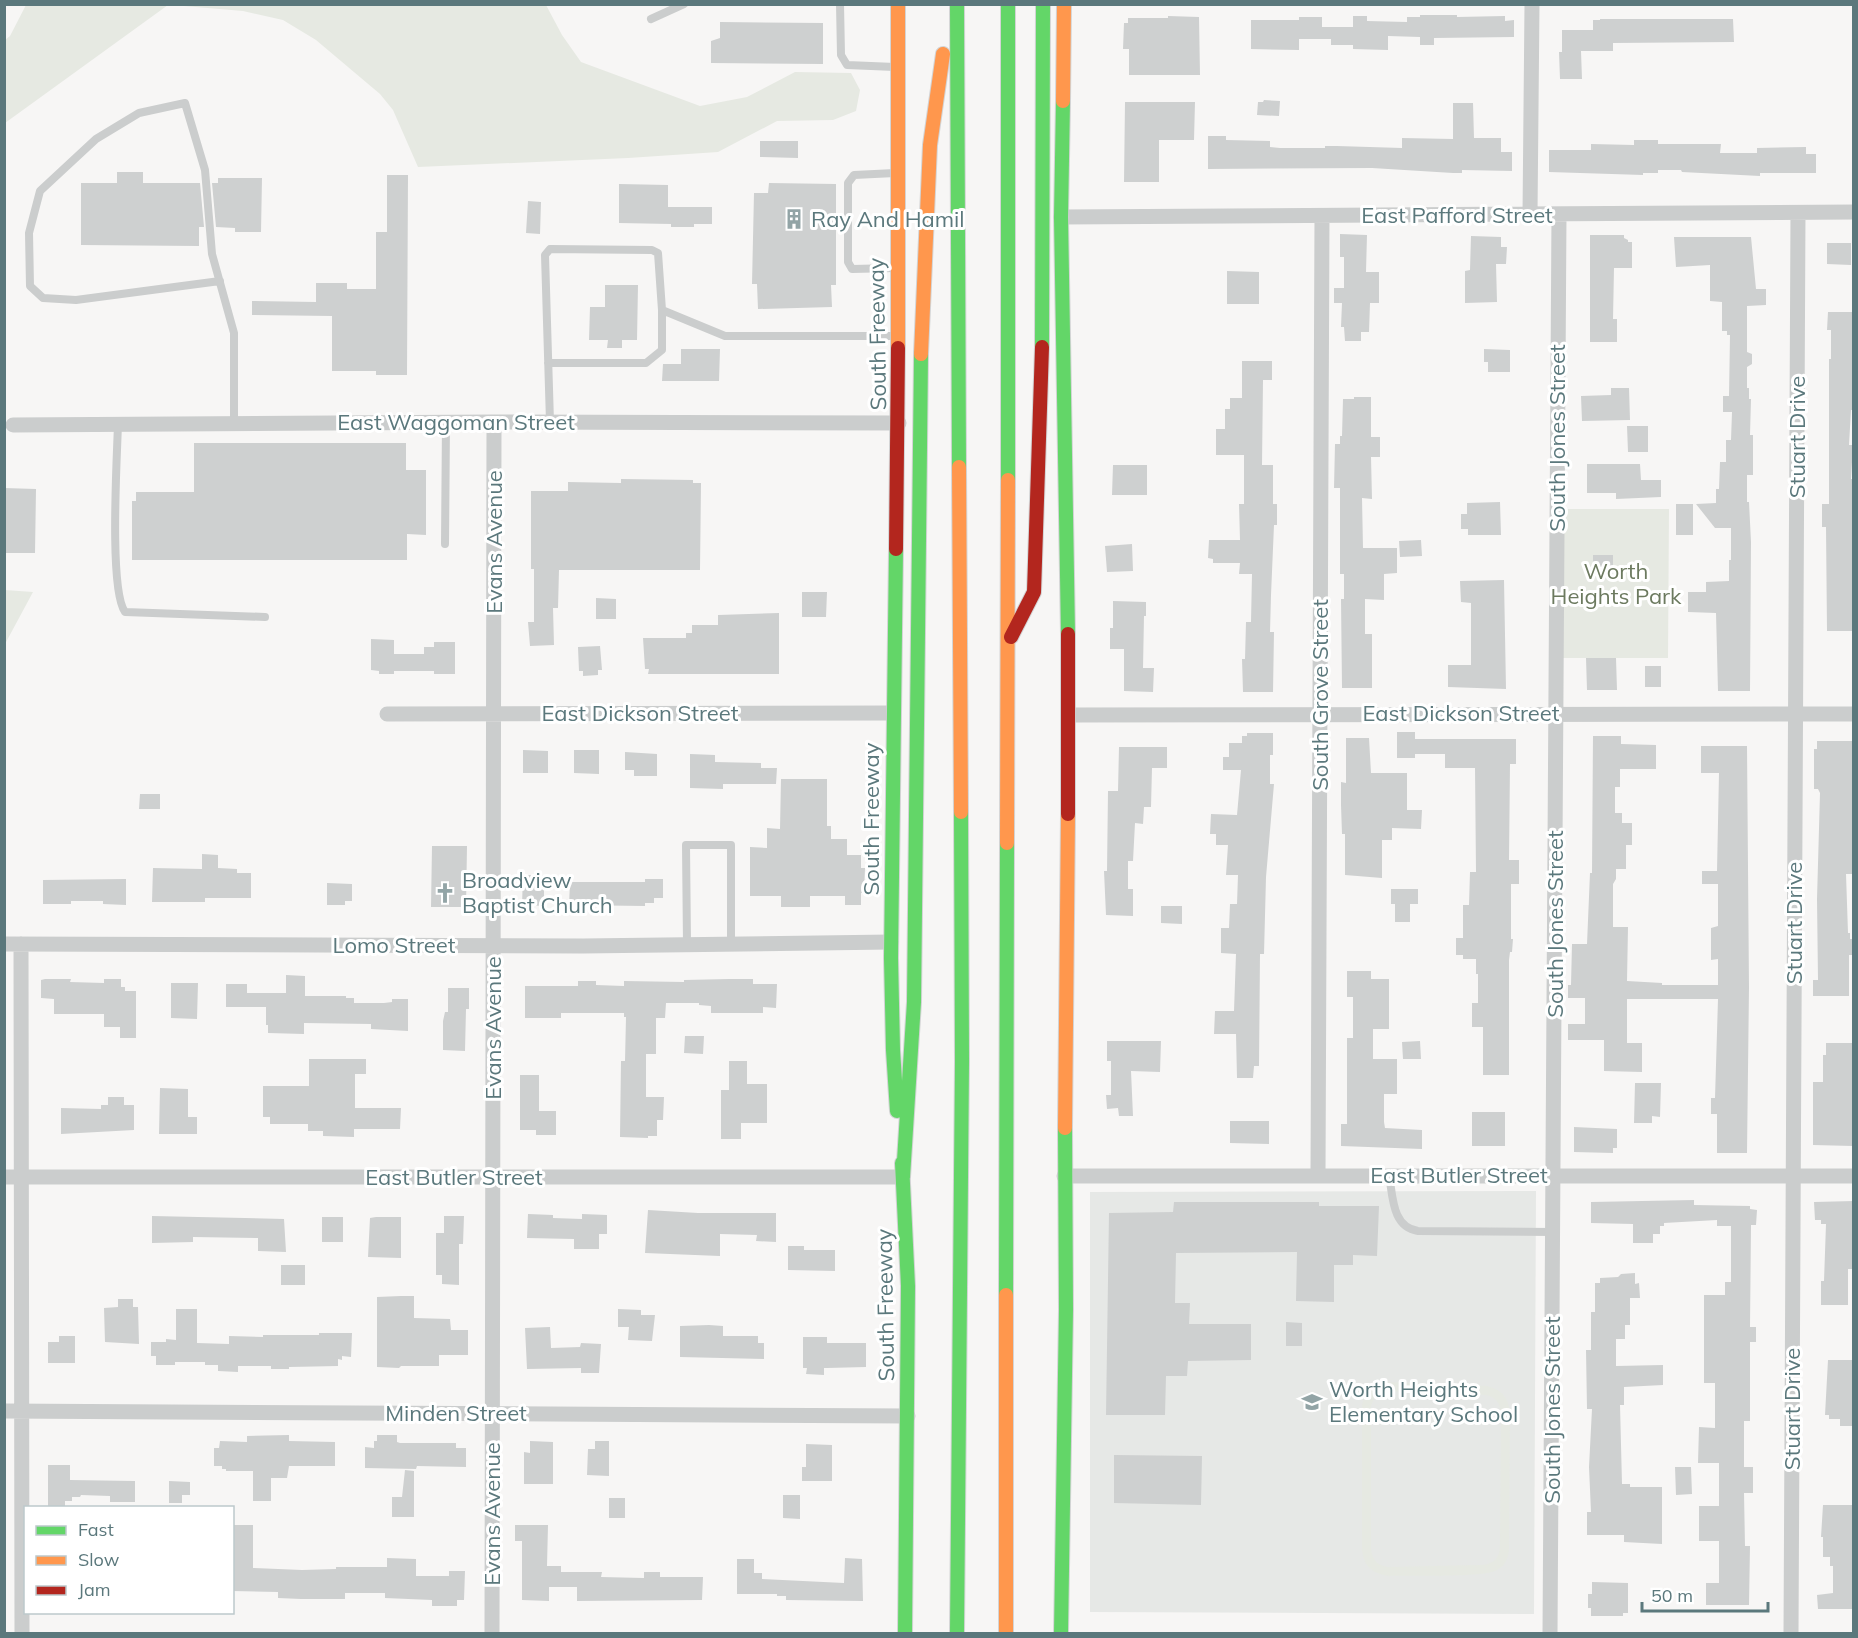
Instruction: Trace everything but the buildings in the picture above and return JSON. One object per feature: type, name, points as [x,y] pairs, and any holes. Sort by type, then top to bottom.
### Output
[{"type":"main road","name":"South Freeway","points":[[898,4],[896,173],[899,423],[891,942],[892,1051],[903,1177],[908,1286],[905,1634]]},
{"type":"main road","points":[[903,1177],[914,1002],[921,337],[930,145],[950,4]]},
{"type":"main road","points":[[957,4],[962,1061],[957,1634]]},
{"type":"main road","points":[[1006,1634],[1008,4]]},
{"type":"main road","points":[[1009,641],[1034,592],[1042,338],[1043,4]]},
{"type":"main road","points":[[1061,1634],[1066,1309],[1064,1176],[1069,715],[1061,217],[1064,4]]},
{"type":"street","points":[[1530,214],[1532,4]]},
{"type":"street","name":"East Pafford Street","points":[[1061,217],[1854,212]]},
{"type":"street","name":"Stuart Drive","points":[[1791,1634],[1798,213]]},
{"type":"street","name":"South Jones Street","points":[[1551,1634],[1558,214]]},
{"type":"street","name":"South Grove Street","points":[[1318,1175],[1322,216]]},
{"type":"street","name":"East Waggoman Street","points":[[13,425],[446,422],[899,423]]},
{"type":"street","name":"Evans Avenue","points":[[492,1634],[494,422]]},
{"type":"street","name":"East Dickson Street","points":[[387,714],[893,713]]},
{"type":"street","name":"East Dickson Street","points":[[1069,715],[1854,714]]},
{"type":"street","name":"Lomo Street","points":[[4,944],[687,945],[891,942]]},
{"type":"street","points":[[21,944],[22,1634]]},
{"type":"street","name":"East Butler Street","points":[[1064,1176],[1854,1176]]},
{"type":"street","name":"East Butler Street","points":[[4,1177],[903,1177]]},
{"type":"street","name":"Minden Street","points":[[4,1410],[908,1416]]},
{"type":"lane","points":[[651,19],[684,4]]},
{"type":"lane","points":[[840,4],[841,55],[847,65],[897,67]]},
{"type":"lane","points":[[220,281],[76,300],[42,298],[30,286],[29,233],[40,191],[96,139],[139,113],[185,103],[205,170],[212,254],[220,281],[234,333],[234,423]]},
{"type":"lane","points":[[896,173],[854,175],[848,183],[848,262],[852,269],[897,268]]},
{"type":"lane","points":[[548,363],[646,363],[662,350],[658,253],[652,250],[550,249],[545,255],[548,363],[550,422]]},
{"type":"lane","points":[[662,310],[725,336],[898,336]]},
{"type":"lane","points":[[445,544],[446,422]]},
{"type":"lane","points":[[118,424],[117,579],[120,606],[125,612],[265,617]]},
{"type":"lane","points":[[687,945],[686,845],[731,845],[731,944]]},
{"type":"lane","points":[[1389,1175],[1395,1208],[1401,1222],[1408,1230],[1553,1232]]},
{"type":"shaded area","name":"Worth Heights Elementary School","points":[[1536,1191],[1534,1614],[1090,1612],[1090,1192]]},
{"type":"green space","points":[[26,4],[168,5],[5,123],[5,40],[10,36]]},
{"type":"green space","points":[[172,5],[546,5],[562,35],[581,62],[700,106],[747,97],[795,72],[851,73],[860,90],[856,111],[833,120],[777,121],[718,152],[418,167],[393,110],[380,94],[316,40],[283,20],[243,11]]},
{"type":"green space","name":"Worth Heights Park","points":[[1564,509],[1669,509],[1668,658],[1563,658]]},
{"type":"green space","points":[[4,590],[33,592],[5,644]]},
{"type":"green space","points":[[1386,1382],[1487,1386],[1501,1392],[1506,1399],[1510,1413],[1509,1551],[1505,1563],[1497,1570],[1489,1573],[1462,1575],[1390,1576],[1374,1571],[1367,1565],[1362,1550],[1362,1405],[1370,1389]],"holes":[[[1386,1391],[1486,1395],[1497,1401],[1501,1413],[1500,1547],[1497,1557],[1493,1562],[1483,1565],[1389,1567],[1379,1564],[1371,1550],[1371,1405],[1376,1395]]]},
{"type":"traffic: fast","points":[[957,4],[959,467]]},
{"type":"traffic: fast","points":[[1008,4],[1008,480]]},
{"type":"traffic: fast","points":[[1042,347],[1043,4]]},
{"type":"traffic: fast","points":[[1063,101],[1061,217],[1068,634]]},
{"type":"traffic: fast","points":[[903,1177],[914,1002],[921,354]]},
{"type":"traffic: fast","points":[[896,549],[891,958],[897,1111]]},
{"type":"traffic: fast","points":[[957,1634],[962,1061],[961,812]]},
{"type":"traffic: fast","points":[[1006,1295],[1007,843]]},
{"type":"traffic: fast","points":[[1061,1634],[1066,1309],[1065,1128]]},
{"type":"traffic: fast","points":[[902,1163],[908,1286],[905,1634]]},
{"type":"traffic: slow","points":[[898,4],[898,348]]},
{"type":"traffic: slow","points":[[1063,101],[1064,4]]},
{"type":"traffic: slow","points":[[921,354],[930,145],[943,54]]},
{"type":"traffic: slow","points":[[959,467],[961,812]]},
{"type":"traffic: slow","points":[[1007,843],[1008,480]]},
{"type":"traffic: slow","points":[[1065,1128],[1068,814]]},
{"type":"traffic: slow","points":[[1006,1295],[1006,1634]]},
{"type":"traffic: jam","points":[[1011,637],[1034,592],[1042,347]]},
{"type":"traffic: jam","points":[[896,549],[898,348]]},
{"type":"traffic: jam","points":[[1068,634],[1068,814]]},
{"type":"place","name":"Ray And Hamil","points":[[794,219]]},
{"type":"place","name":"Broadview Baptist Church","points":[[445,893]]},
{"type":"place","name":"Worth Heights Elementary School","points":[[1312,1402]]}]
